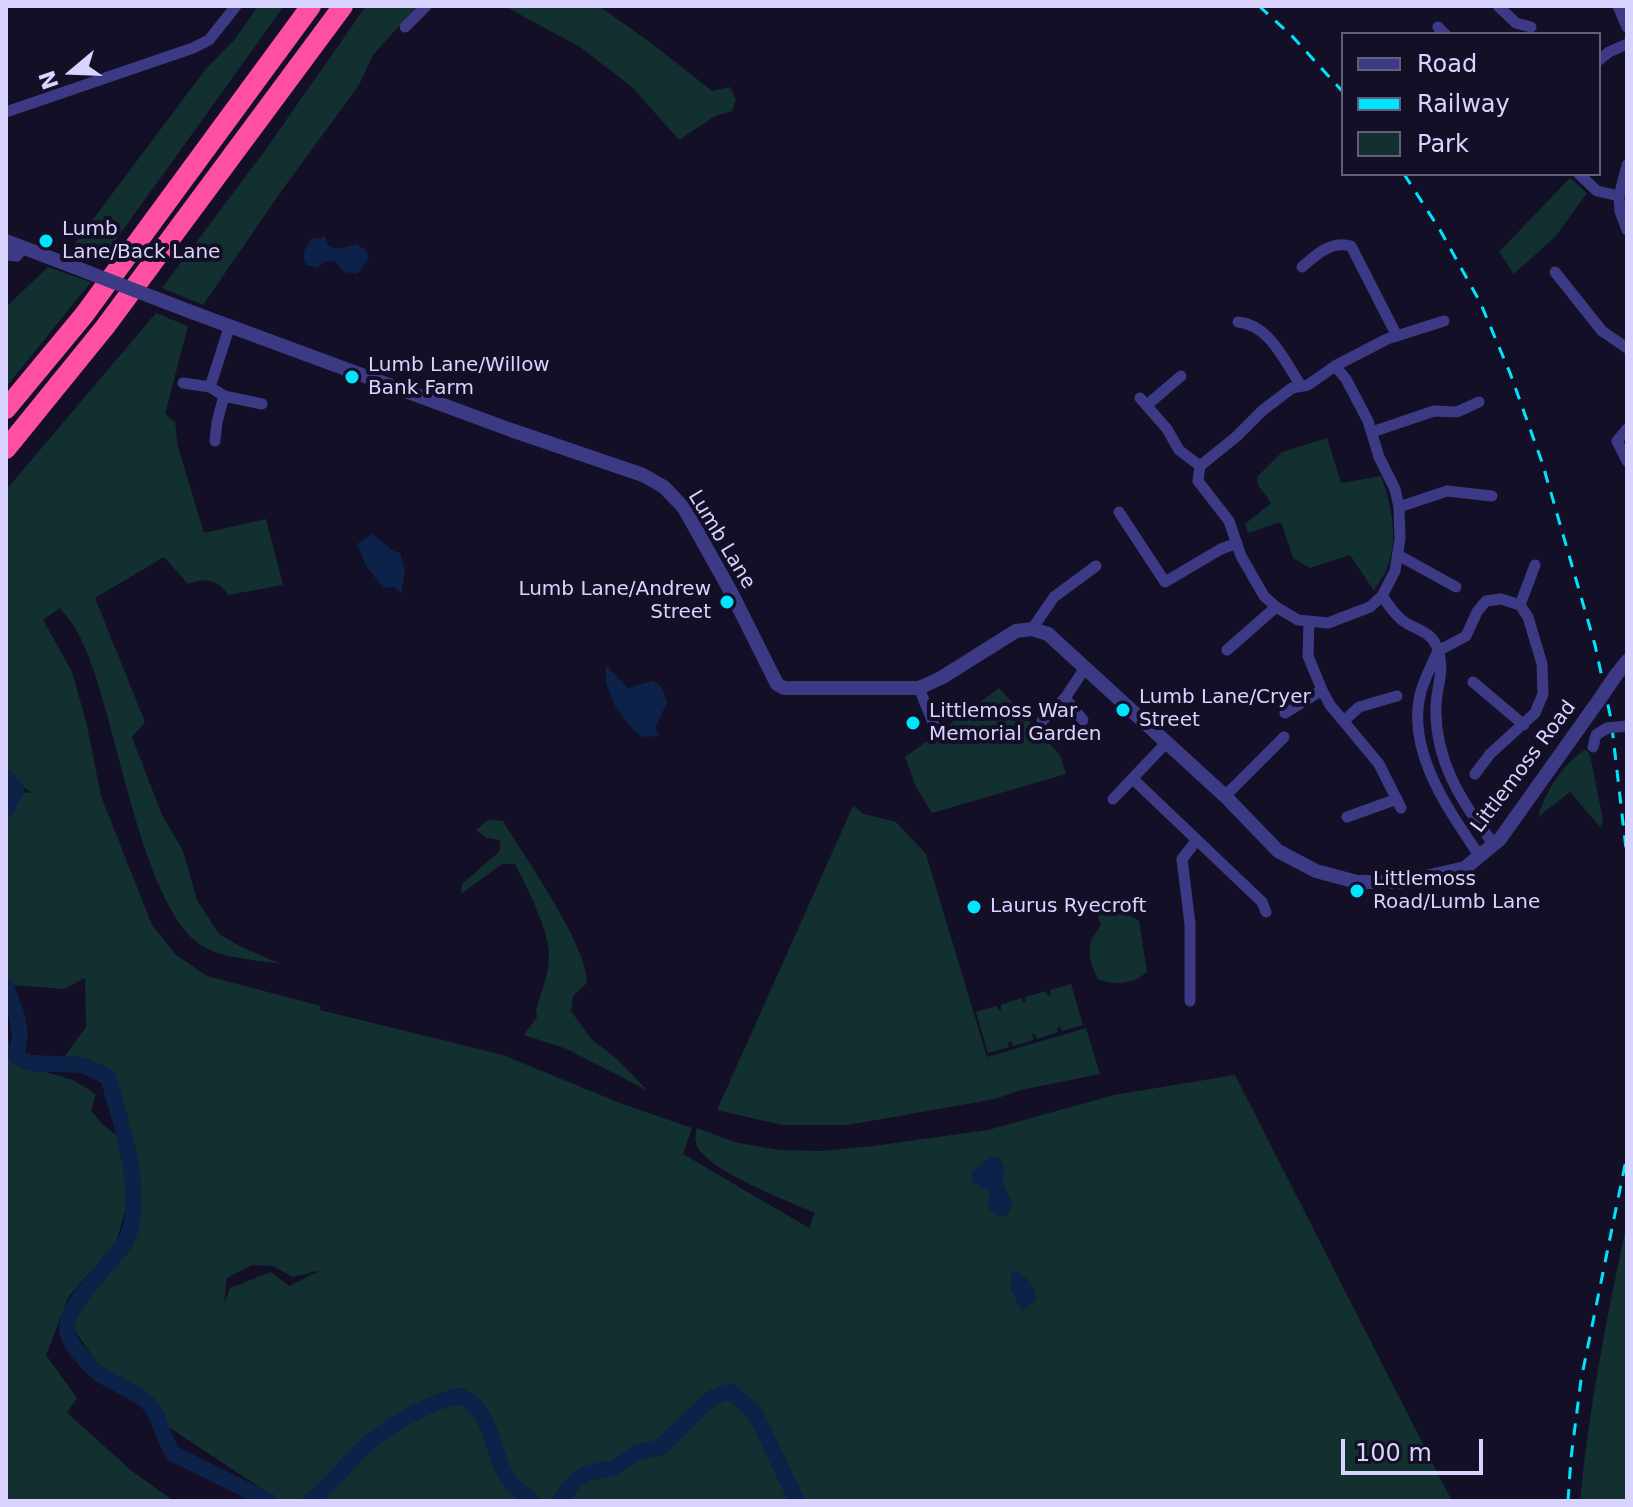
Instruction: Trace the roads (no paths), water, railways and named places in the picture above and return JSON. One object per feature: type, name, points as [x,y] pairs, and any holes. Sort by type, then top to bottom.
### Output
[{"type":"highway","points":[[6,409],[84,315],[311,6]]},
{"type":"highway","points":[[6,449],[105,327],[343,6]]},
{"type":"street","points":[[6,112],[193,48],[209,40],[236,6]]},
{"type":"street","points":[[405,27],[426,6]]},
{"type":"street","points":[[1498,6],[1516,23],[1531,27]]},
{"type":"street","points":[[1618,6],[1627,27]]},
{"type":"street","points":[[1601,58],[1627,44]]},
{"type":"street","points":[[1627,165],[1619,196],[1620,211],[1627,230]]},
{"type":"street","points":[[1581,176],[1597,191],[1619,196]]},
{"type":"street","name":"Lumb Lane","points":[[6,241],[194,313],[228,331],[643,475],[664,487],[684,508],[777,684],[784,688],[919,688],[941,678],[1016,631],[1032,629]]},
{"type":"street","points":[[1302,267],[1328,247],[1342,243],[1351,246],[1397,336]]},
{"type":"street","points":[[6,255],[17,256],[23,248]]},
{"type":"street","points":[[1555,272],[1602,331],[1627,348]]},
{"type":"street","points":[[1335,366],[1354,394],[1395,489],[1399,507],[1398,555],[1395,571],[1382,596],[1370,607],[1328,623],[1309,622],[1289,617],[1264,596],[1241,556],[1229,521],[1198,481],[1200,466],[1263,410],[1297,387],[1308,385],[1335,366],[1376,344],[1444,321]]},
{"type":"street","points":[[1238,322],[1248,323],[1263,331],[1297,387]]},
{"type":"street","points":[[210,387],[228,331]]},
{"type":"street","points":[[1181,376],[1144,401],[1167,429],[1179,450],[1200,466]]},
{"type":"street","points":[[183,383],[210,387],[224,396],[262,404]]},
{"type":"street","points":[[215,441],[224,396]]},
{"type":"street","points":[[1372,432],[1434,411],[1457,412],[1479,402]]},
{"type":"street","points":[[1627,429],[1617,441],[1627,461]]},
{"type":"street","points":[[1399,507],[1447,491],[1492,496]]},
{"type":"street","points":[[1119,512],[1160,586],[1221,549],[1237,543]]},
{"type":"street","points":[[1398,555],[1456,587]]},
{"type":"street","points":[[1520,605],[1535,565]]},
{"type":"street","points":[[1096,566],[1054,597],[1032,629],[1048,634],[1225,796],[1284,737]]},
{"type":"street","points":[[1382,596],[1402,620],[1427,633],[1438,651],[1442,672],[1436,703],[1437,735],[1442,758],[1459,795],[1493,843]]},
{"type":"street","points":[[1475,774],[1490,754],[1535,713],[1543,694],[1542,664],[1528,617],[1520,605],[1501,599],[1486,601],[1466,636],[1438,651],[1421,693],[1418,719],[1422,746],[1441,795],[1479,855]]},
{"type":"street","points":[[1227,650],[1276,607]]},
{"type":"street","points":[[1309,622],[1308,656],[1322,690],[1379,764],[1399,804],[1347,817]]},
{"type":"street","name":"Littlemoss Road","points":[[1225,796],[1278,851],[1316,871],[1357,882],[1404,882],[1465,868],[1500,839],[1627,661]]},
{"type":"street","points":[[1042,721],[1065,698],[1085,668]]},
{"type":"street","points":[[1473,682],[1524,725]]},
{"type":"street","points":[[919,688],[936,730]]},
{"type":"street","points":[[1285,713],[1322,690]]},
{"type":"street","points":[[1344,721],[1359,707],[1397,696]]},
{"type":"street","points":[[1065,698],[1083,720]]},
{"type":"street","points":[[1593,747],[1596,735],[1607,728],[1627,726]]},
{"type":"street","points":[[1113,799],[1167,742]]},
{"type":"street","points":[[1133,779],[1262,902],[1266,912]]},
{"type":"street","points":[[1190,1001],[1190,924],[1182,859],[1197,840]]},
{"type":"water","points":[[324,235],[333,248],[357,244],[367,251],[369,258],[357,274],[344,272],[335,261],[325,262],[317,268],[306,265],[304,254],[307,244],[312,238],[321,239]]},
{"type":"water","points":[[372,534],[395,552],[400,552],[405,572],[401,593],[393,587],[383,588],[366,566],[357,544]]},
{"type":"water","points":[[606,665],[628,688],[652,681],[661,686],[667,702],[655,729],[660,736],[644,737],[634,731],[615,706],[606,683]]},
{"type":"water","points":[[990,1157],[999,1157],[1005,1170],[1002,1181],[1013,1204],[1007,1215],[999,1217],[988,1209],[990,1192],[971,1181],[973,1171]]},
{"type":"water","points":[[1018,1272],[1031,1282],[1037,1300],[1022,1311],[1011,1290],[1011,1273]]},
{"type":"waterway","points":[[6,777],[16,790],[6,810]]},
{"type":"waterway","points":[[6,986],[20,1035],[16,1056],[37,1064],[84,1066],[108,1077],[130,1161],[134,1206],[131,1227],[118,1253],[74,1307],[67,1329],[70,1340],[98,1373],[150,1405],[174,1454],[269,1501]]},
{"type":"waterway","points":[[560,1501],[576,1480],[588,1473],[614,1468],[638,1452],[661,1447],[710,1399],[731,1392],[758,1419],[797,1501]]},
{"type":"waterway","points":[[310,1501],[383,1432],[423,1409],[461,1396],[478,1409],[507,1477],[532,1501]]},
{"type":"railway","points":[[1259,6],[1292,36],[1341,90]]},
{"type":"railway","points":[[1405,176],[1480,302],[1542,462],[1595,645],[1611,719],[1627,857]]},
{"type":"railway","points":[[1568,1501],[1581,1380],[1627,1155]]},
{"type":"place","name":"Lumb Lane/Back Lane","points":[[46,241]]},
{"type":"place","name":"Lumb Lane/Willow Bank Farm","points":[[352,377]]},
{"type":"place","name":"Lumb Lane/Andrew Street","points":[[727,602]]},
{"type":"place","name":"Lumb Lane/Cryer Street","points":[[1123,710]]},
{"type":"place","name":"Littlemoss War Memorial Garden","points":[[913,723]]},
{"type":"place","name":"Littlemoss Road/Lumb Lane","points":[[1357,891]]},
{"type":"place","name":"Laurus Ryecroft","points":[[974,907]]}]
